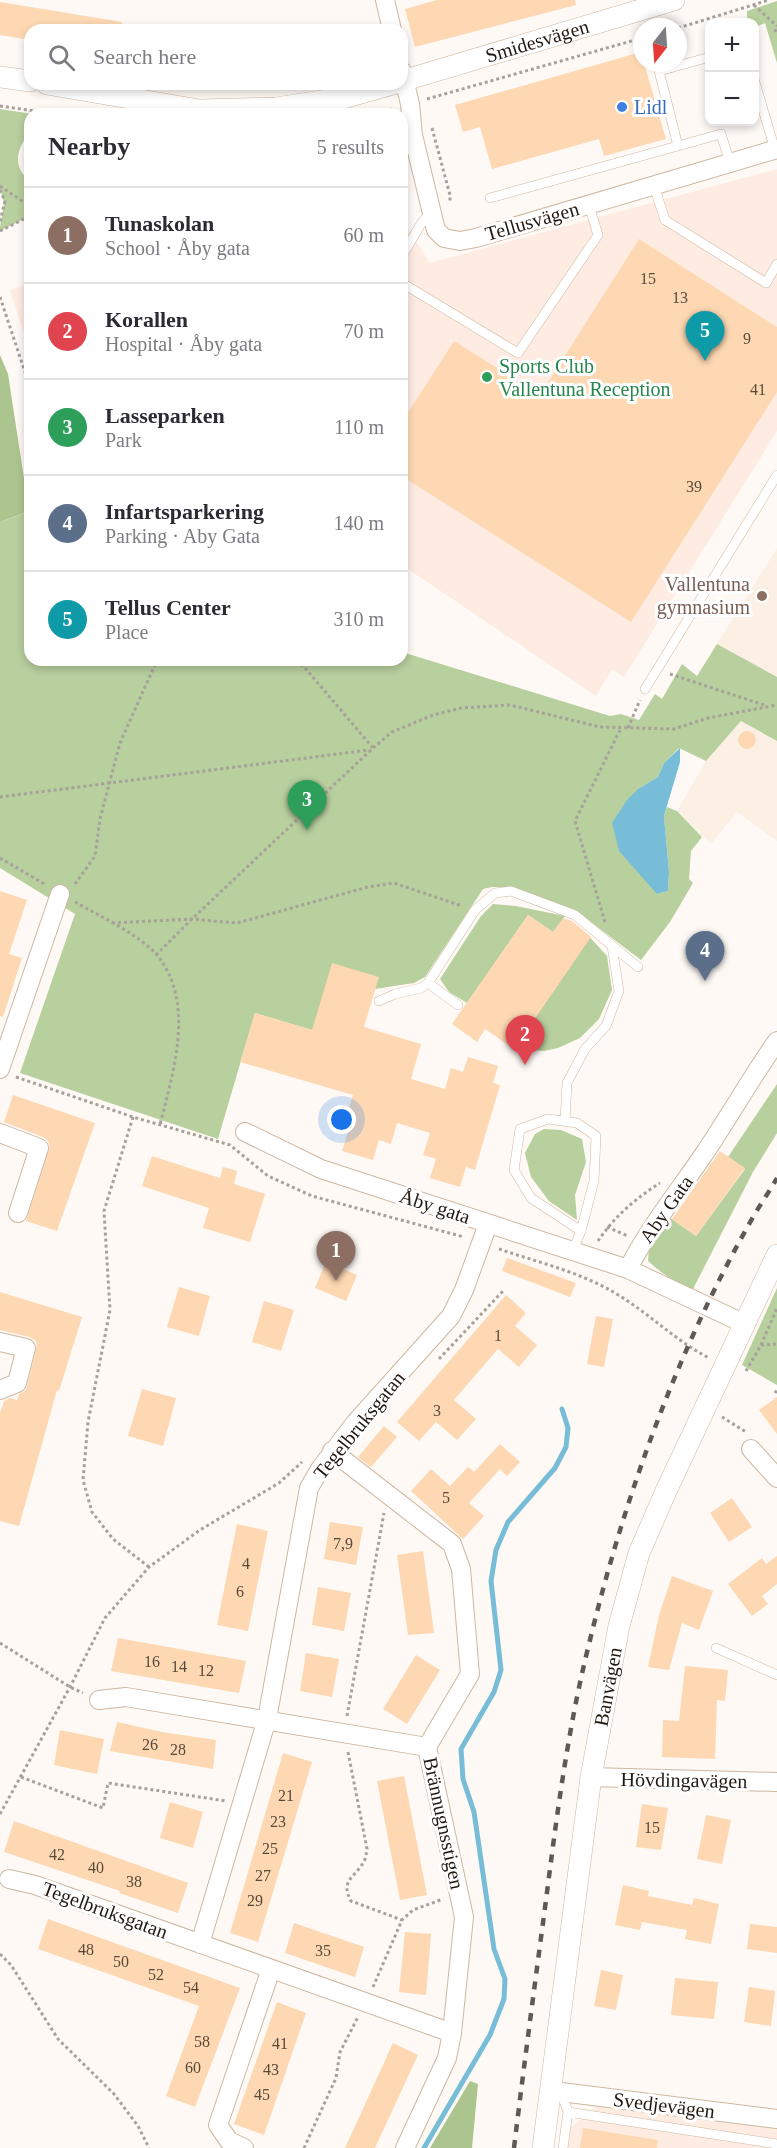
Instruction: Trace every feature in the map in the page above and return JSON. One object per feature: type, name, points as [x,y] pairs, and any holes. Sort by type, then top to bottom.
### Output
[{"type":"street","points":[[385,0],[391,24]]},
{"type":"street","name":"Smidesvägen","points":[[408,77],[674,0]]},
{"type":"street","points":[[0,77],[24,80]]},
{"type":"street","name":"Smidesvägen","points":[[79,90],[186,108]]},
{"type":"street","name":"Smidesvägen","points":[[276,108],[346,97],[367,90]]},
{"type":"street","name":"Tellusvägen","points":[[404,90],[410,104],[408,123]]},
{"type":"street","name":"Tellusvägen","points":[[408,148],[436,230],[444,238],[460,241],[776,150]]},
{"type":"street","points":[[6,1072],[63,895]]},
{"type":"street","name":"Aby Gata","points":[[628,1269],[642,1242],[704,1155],[742,1092],[777,1041]]},
{"type":"street","name":"Åby gata","points":[[245,1132],[321,1169],[628,1269]]},
{"type":"street","points":[[0,1133],[39,1148],[18,1213]]},
{"type":"street","name":"Tegelbruksgatan","points":[[200,1944],[267,1719],[309,1488],[332,1452],[451,1316],[464,1290],[488,1224]]},
{"type":"street","name":"Banvägen","points":[[543,2148],[556,2093],[591,1777],[619,1626],[639,1553],[777,1255]]},
{"type":"street","points":[[628,1269],[745,1324]]},
{"type":"street","points":[[0,1342],[27,1348],[17,1383],[0,1390]]},
{"type":"street","points":[[751,1449],[777,1478]]},
{"type":"street","name":"Brännugnsstigen","points":[[332,1452],[452,1544],[461,1569],[470,1674],[427,1747],[464,1917],[452,2033],[447,2058],[405,2148]]},
{"type":"street","points":[[99,1700],[126,1697],[427,1747]]},
{"type":"street","name":"Hövdingavägen","points":[[591,1777],[777,1782]]},
{"type":"street","name":"Tegelbruksgatan","points":[[9,1879],[35,1885],[452,2033]]},
{"type":"street","points":[[244,2148],[229,2141],[218,2125],[271,1969]]},
{"type":"street","name":"Svedjevägen","points":[[556,2093],[777,2119]]},
{"type":"lane","points":[[678,146],[659,71],[705,58]]},
{"type":"lane","points":[[759,95],[776,150]]},
{"type":"lane","points":[[490,198],[721,134],[730,163]]},
{"type":"lane","points":[[654,186],[665,219],[685,232],[766,283],[777,264]]},
{"type":"lane","points":[[408,288],[518,353],[598,236],[589,205]]},
{"type":"lane","points":[[408,246],[431,212]]},
{"type":"lane","points":[[645,688],[777,475]]},
{"type":"lane","points":[[379,1001],[395,994],[421,988],[428,983],[476,910],[495,893],[512,891],[575,915],[638,967]]},
{"type":"lane","points":[[565,1121],[567,1083],[585,1049],[606,1026],[619,991],[612,946]]},
{"type":"lane","points":[[428,983],[458,1005]]},
{"type":"lane","points":[[573,1250],[581,1231],[594,1181],[596,1136],[577,1124],[548,1119],[520,1129],[514,1170],[531,1198],[581,1231]]},
{"type":"lane","points":[[716,1648],[777,1675]]},
{"type":"lane","points":[[556,2093],[568,2112],[563,2148]]},
{"type":"lane","points":[[568,2112],[777,2144]]},
{"type":"path","points":[[687,25],[768,0]]},
{"type":"path","points":[[754,5],[776,29]]},
{"type":"path","points":[[395,108],[633,41]]},
{"type":"path","points":[[0,106],[24,109]]},
{"type":"path","points":[[0,188],[24,201]]},
{"type":"path","points":[[0,188],[5,201],[0,222]]},
{"type":"path","points":[[0,231],[24,219]]},
{"type":"path","points":[[0,297],[24,369]]},
{"type":"path","points":[[63,895],[95,856],[100,819],[120,743],[154,666]]},
{"type":"path","points":[[301,666],[372,749]]},
{"type":"path","points":[[657,669],[766,706]]},
{"type":"path","points":[[628,729],[645,688]]},
{"type":"path","points":[[156,955],[372,749],[392,732],[433,715],[461,708],[510,705],[600,727],[674,729],[708,718],[777,705]]},
{"type":"path","points":[[612,946],[575,821],[621,728]]},
{"type":"path","points":[[0,797],[372,749]]},
{"type":"path","points":[[0,858],[112,923],[156,955],[172,983],[180,1021],[172,1076],[160,1125],[6,1072]]},
{"type":"path","points":[[112,923],[192,919],[237,922],[368,886],[394,883],[476,910]]},
{"type":"path","points":[[133,1117],[104,1210],[103,1229],[110,1310],[88,1422],[83,1480],[92,1512],[113,1539],[149,1567]]},
{"type":"path","points":[[607,1227],[628,1207],[662,1182]]},
{"type":"path","points":[[578,1276],[613,1292],[637,1307],[688,1347],[744,1374],[761,1345],[777,1308]]},
{"type":"path","points":[[761,1345],[777,1344]]},
{"type":"path","points":[[726,1409],[722,1417],[749,1433],[751,1449]]},
{"type":"path","points":[[0,1814],[105,1618],[149,1567],[200,1530],[279,1483],[310,1455]]},
{"type":"path","points":[[0,1643],[70,1687]]},
{"type":"path","points":[[21,1777],[103,1808],[108,1783],[242,1803]]},
{"type":"path","points":[[0,1954],[11,1965],[58,2039],[114,2094],[138,2126],[149,2148]]},
{"type":"shaded area","points":[[777,169],[777,431],[624,677],[612,669],[596,696],[408,569],[408,229],[430,263]]},
{"type":"shaded area","points":[[24,285],[24,333],[10,290]]},
{"type":"shaded area","name":"Vallentuna gymnasium","points":[[777,548],[777,677],[717,644]]},
{"type":"shaded area","points":[[741,721],[777,741],[777,841],[737,812],[711,844],[677,811],[706,761]]},
{"type":"shaded area","points":[[598,2106],[777,2129],[777,2148],[563,2148],[566,2131]]},
{"type":"green space","points":[[777,1],[777,63],[765,23],[759,25],[759,18],[747,18],[747,11]]},
{"type":"green space","points":[[0,109],[24,113],[24,141],[19,151],[18,164],[24,176],[24,219],[0,231],[4,206],[0,190]]},
{"type":"green space","points":[[0,355],[8,374],[24,478],[24,513],[0,522]]},
{"type":"green space","points":[[24,513],[24,666],[408,666],[408,654],[610,716],[621,714],[639,720],[655,694],[662,699],[682,664],[697,676],[717,644],[777,677],[777,741],[741,721],[706,761],[679,748],[664,763],[658,777],[638,789],[657,894],[668,891],[669,872],[664,816],[667,807],[677,811],[702,837],[691,851],[689,879],[693,883],[670,922],[641,960],[575,910],[507,887],[483,889],[425,977],[414,983],[375,989],[312,1030],[255,1013],[218,1139],[20,1073],[75,914],[0,868],[0,522]]},
{"type":"green space","points":[[493,904],[516,906],[565,916],[553,932],[528,915],[467,1003],[449,992],[440,979],[481,916]]},
{"type":"green space","points":[[586,933],[607,956],[612,990],[599,1019],[580,1038],[558,1048],[544,1051],[519,1046],[512,1040]]},
{"type":"green space","points":[[777,1084],[777,1133],[753,1172],[693,1289],[681,1284],[648,1261],[649,1249],[669,1217],[696,1236],[745,1169],[728,1157]]},
{"type":"green space","points":[[544,1129],[561,1130],[582,1139],[586,1162],[575,1195],[577,1220],[549,1201],[531,1177],[525,1153],[535,1134]]},
{"type":"green space","points":[[777,1288],[777,1385],[742,1365]]},
{"type":"green space","points":[[470,2081],[478,2084],[472,2148],[430,2148]]},
{"type":"water","points":[[680,748],[680,762],[664,816],[669,872],[668,891],[657,894],[619,851],[612,823],[627,800],[638,789],[658,777],[664,763]]},
{"type":"building","points":[[437,0],[575,0],[576,5],[415,47],[405,9]]},
{"type":"building","points":[[0,2],[122,22],[122,24],[24,24],[24,39],[0,35]]},
{"type":"building","points":[[633,54],[633,72],[647,72],[666,139],[604,156],[599,139],[492,169],[480,127],[463,132],[455,105]]},
{"type":"building","points":[[639,239],[777,327],[777,392],[631,622],[408,480],[408,413],[454,341],[540,395]]},
{"type":"building","points":[[747,731],[753,734],[756,740],[753,746],[747,749],[741,746],[738,740],[741,734]]},
{"type":"building","points":[[0,891],[27,900],[9,954],[22,958],[3,1017],[0,1016]]},
{"type":"building","points":[[528,915],[553,932],[563,918],[572,921],[591,937],[514,1049],[485,1029],[477,1042],[452,1024]]},
{"type":"building","points":[[332,963],[379,977],[364,1027],[421,1044],[411,1079],[445,1089],[451,1068],[463,1072],[468,1057],[498,1066],[493,1083],[500,1085],[475,1170],[466,1167],[460,1187],[430,1178],[436,1159],[423,1155],[430,1133],[397,1123],[391,1144],[379,1140],[373,1160],[342,1151],[349,1129],[343,1127],[353,1095],[240,1062],[255,1013],[312,1030]]},
{"type":"building","points":[[13,1095],[95,1123],[57,1231],[26,1221],[50,1146],[43,1137],[4,1122]]},
{"type":"building","points":[[720,1151],[745,1168],[696,1236],[672,1219]]},
{"type":"building","points":[[152,1156],[220,1178],[223,1167],[237,1171],[234,1184],[265,1194],[250,1242],[203,1228],[209,1208],[142,1186]]},
{"type":"building","points":[[507,1258],[576,1283],[570,1297],[502,1271]]},
{"type":"building","points":[[326,1262],[357,1275],[346,1301],[315,1288]]},
{"type":"building","points":[[179,1287],[210,1296],[199,1336],[167,1327]]},
{"type":"building","points":[[0,1292],[82,1317],[59,1391],[57,1390],[19,1526],[0,1521],[0,1413],[4,1401],[10,1398],[17,1400],[19,1394],[26,1390],[37,1345],[35,1340],[29,1337],[0,1330]]},
{"type":"building","points":[[506,1295],[526,1313],[515,1326],[537,1345],[519,1367],[498,1349],[454,1400],[476,1419],[457,1440],[436,1422],[419,1441],[397,1422]]},
{"type":"building","points":[[264,1301],[294,1310],[281,1351],[252,1342]]},
{"type":"building","points":[[596,1316],[613,1319],[604,1367],[587,1364]]},
{"type":"building","points":[[142,1389],[176,1398],[163,1446],[128,1436]]},
{"type":"building","points":[[777,1397],[777,1434],[759,1410]]},
{"type":"building","points":[[384,1426],[397,1437],[371,1467],[358,1457]]},
{"type":"building","points":[[500,1444],[520,1462],[507,1476],[500,1469],[469,1503],[484,1516],[463,1539],[411,1491],[431,1469],[450,1486],[468,1467],[474,1472]]},
{"type":"building","points":[[732,1498],[752,1527],[729,1542],[710,1513]]},
{"type":"building","points":[[330,1522],[363,1527],[356,1565],[324,1559]]},
{"type":"building","points":[[237,1524],[268,1531],[248,1631],[217,1625]]},
{"type":"building","points":[[423,1551],[434,1633],[408,1635],[397,1555]]},
{"type":"building","points":[[777,1556],[777,1584],[762,1596],[768,1604],[752,1616],[728,1584],[762,1558],[766,1564]]},
{"type":"building","points":[[672,1576],[713,1591],[699,1630],[682,1623],[669,1670],[648,1667],[659,1615]]},
{"type":"building","points":[[318,1587],[351,1593],[344,1631],[312,1625]]},
{"type":"building","points":[[118,1638],[246,1661],[239,1693],[111,1671]]},
{"type":"building","points":[[306,1653],[339,1659],[332,1697],[300,1691]]},
{"type":"building","points":[[416,1655],[440,1670],[407,1724],[383,1709]]},
{"type":"building","points":[[685,1666],[728,1670],[725,1701],[717,1700],[715,1759],[662,1757],[663,1720],[679,1721]]},
{"type":"building","points":[[117,1722],[216,1740],[213,1769],[110,1751]]},
{"type":"building","points":[[60,1730],[104,1739],[97,1774],[54,1765]]},
{"type":"building","points":[[283,1753],[312,1762],[258,1942],[230,1933]]},
{"type":"building","points":[[404,1776],[427,1895],[400,1900],[377,1781]]},
{"type":"building","points":[[170,1802],[203,1812],[193,1848],[160,1838]]},
{"type":"building","points":[[642,1804],[668,1808],[661,1850],[636,1847]]},
{"type":"building","points":[[706,1815],[731,1820],[722,1864],[697,1859]]},
{"type":"building","points":[[14,1821],[188,1883],[178,1913],[4,1852]]},
{"type":"building","points":[[623,1885],[649,1891],[648,1896],[692,1905],[694,1898],[719,1904],[711,1944],[685,1939],[687,1930],[642,1922],[640,1930],[615,1925]]},
{"type":"building","points":[[48,1919],[240,1988],[195,2107],[166,2096],[199,2006],[38,1949]]},
{"type":"building","points":[[294,1923],[364,1947],[355,1977],[285,1953]]},
{"type":"building","points":[[750,1924],[777,1927],[777,1953],[747,1949]]},
{"type":"building","points":[[405,1932],[431,1934],[426,1995],[399,1992]]},
{"type":"building","points":[[601,1970],[623,1975],[616,2010],[594,2006]]},
{"type":"building","points":[[675,1978],[718,1982],[714,2019],[671,2015]]},
{"type":"building","points":[[749,1987],[775,1991],[771,2026],[744,2022]]},
{"type":"building","points":[[277,2002],[306,2013],[264,2135],[234,2124]]},
{"type":"building","points":[[393,2043],[418,2055],[375,2148],[345,2148]]},
{"type":"building","points":[[583,2128],[658,2140],[657,2148],[580,2148]]},
{"type":"waterway","points":[[424,2148],[490,2035],[504,1999],[505,1979],[494,1949],[474,1812],[463,1779],[461,1749],[494,1692],[501,1670],[491,1581],[496,1550],[508,1522],[555,1468],[566,1447],[568,1428],[562,1409]]},
{"type":"railway","points":[[514,2148],[564,1771],[575,1707],[603,1590],[635,1482],[675,1377],[722,1275],[751,1220],[777,1178]]},
{"type":"place","name":"Lidl","points":[[622,107]]},
{"type":"place","name":"Tellus Center","points":[[705,361]]},
{"type":"place","name":"Sports Club Vallentuna Reception","points":[[487,377]]},
{"type":"place","name":"Vallentuna gymnasium","points":[[762,596]]},
{"type":"place","name":"Lasseparken","points":[[307,830]]},
{"type":"place","name":"Infartsparkering","points":[[705,981]]},
{"type":"place","name":"Korallen","points":[[525,1065]]},
{"type":"place","name":"Tunaskolan","points":[[336,1281]]}]
